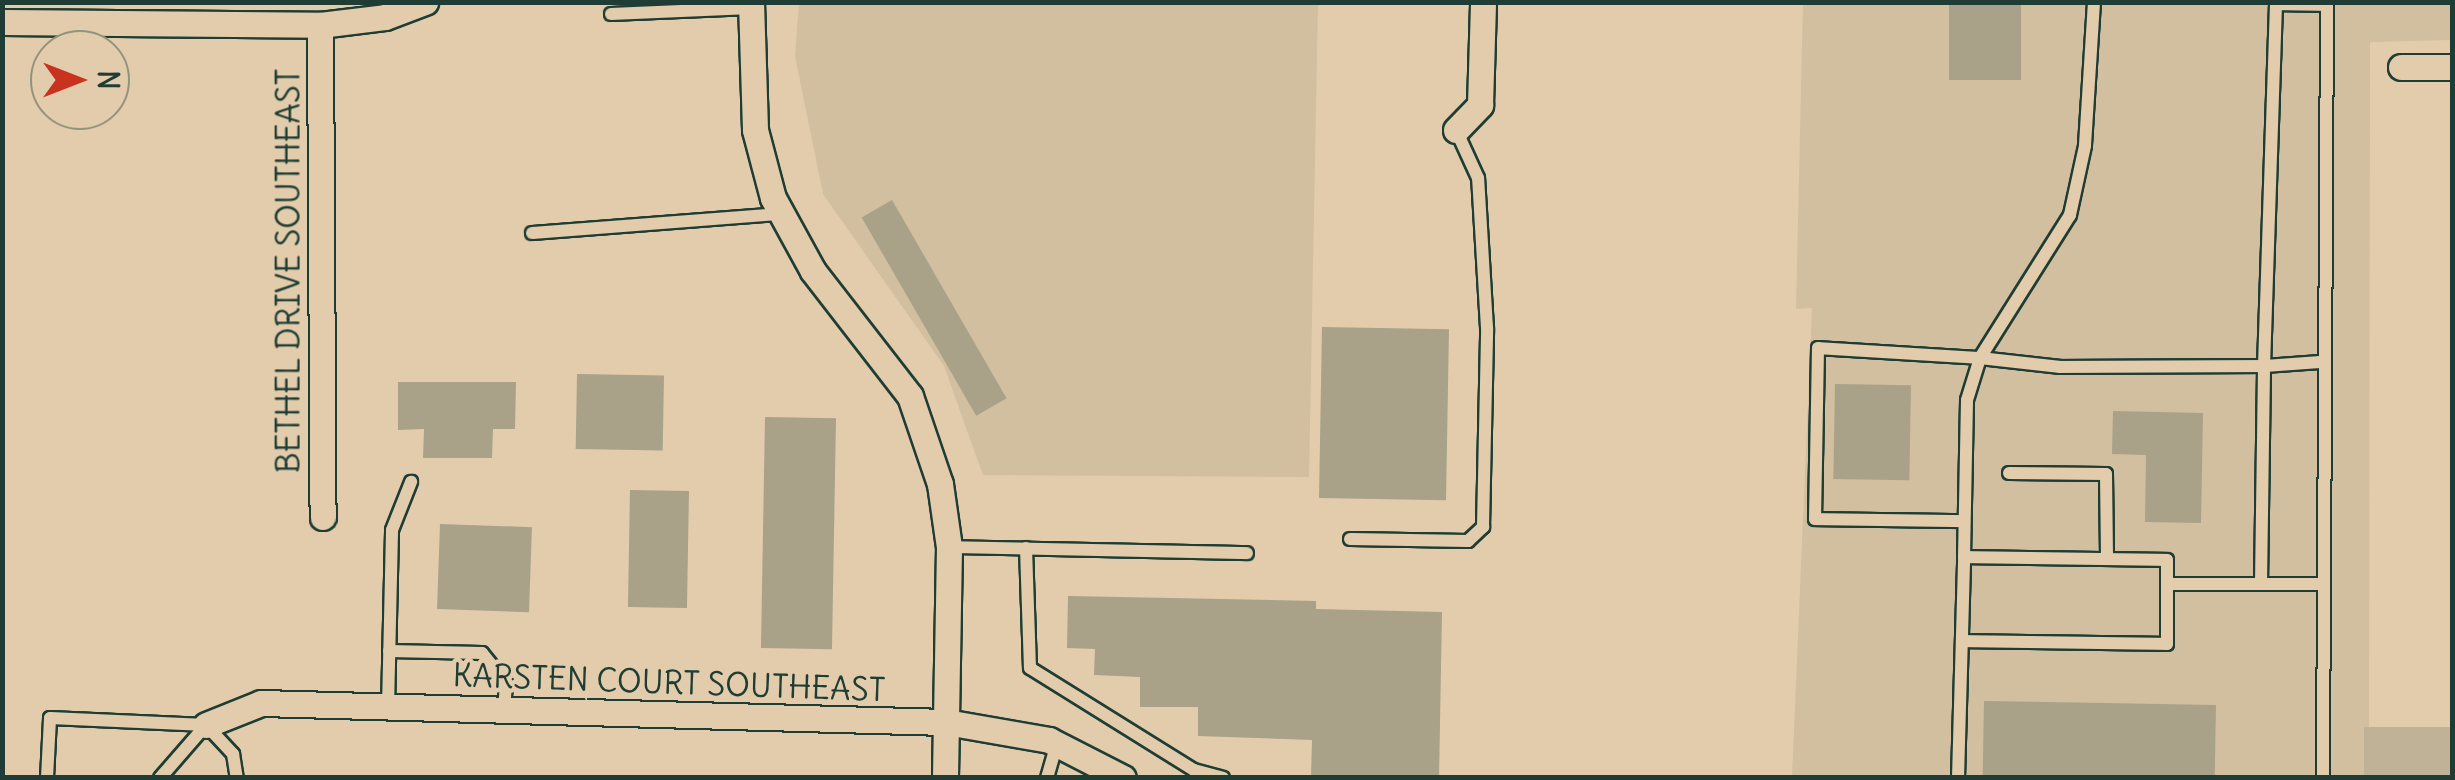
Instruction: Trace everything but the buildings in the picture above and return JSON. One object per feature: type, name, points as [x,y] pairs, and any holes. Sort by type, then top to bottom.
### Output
[{"type":"street","points":[[2,22],[320,25],[385,17],[425,2]]},
{"type":"street","points":[[1456,130],[1480,105],[1483,2]]},
{"type":"street","points":[[751,6],[756,130],[781,214],[812,271],[910,396],[936,468],[949,546],[944,778]]},
{"type":"street","name":"BETHEL DRIVE SOUTHEAST","points":[[320,25],[323,517]]},
{"type":"street","points":[[2401,68],[2452,66]]},
{"type":"street","name":"KARSTEN COURT SOUTHEAST","points":[[206,725],[261,704],[946,722],[1057,743],[1123,778]]},
{"type":"lane","points":[[1958,778],[1968,400],[1980,358],[2070,215],[2085,146],[2094,2]]},
{"type":"lane","points":[[2261,584],[2276,3],[2328,5],[2321,362],[2323,778]]},
{"type":"lane","points":[[611,14],[751,6]]},
{"type":"lane","points":[[1350,539],[1468,541],[1483,527],[1487,328],[1478,178],[1456,130]]},
{"type":"lane","points":[[532,232],[781,214]]},
{"type":"lane","points":[[1964,521],[1815,519],[1818,348],[2060,367],[2321,362]]},
{"type":"lane","points":[[2009,473],[2106,474],[2107,559]]},
{"type":"lane","points":[[388,708],[392,530],[411,482]]},
{"type":"lane","points":[[949,546],[1247,553]]},
{"type":"lane","points":[[1026,548],[1030,668],[1194,770],[1223,778]]},
{"type":"lane","points":[[1962,641],[2167,644],[2167,560],[1964,557]]},
{"type":"lane","points":[[2167,584],[2320,584]]},
{"type":"lane","points":[[389,651],[482,653],[506,684],[504,711]]},
{"type":"lane","points":[[47,778],[50,718],[206,725],[233,754],[237,778]]},
{"type":"lane","points":[[160,778],[206,725]]},
{"type":"lane","points":[[1047,778],[1057,743]]},
{"type":"shaded area","points":[[799,3],[1318,3],[1309,477],[983,475],[944,366],[823,194],[795,56]]},
{"type":"shaded area","points":[[1803,3],[2452,3],[2452,40],[2370,42],[2369,777],[1792,778],[1812,308],[1796,309]]},
{"type":"shaded area","points":[[2364,727],[2452,727],[2452,777],[2364,777]]}]
